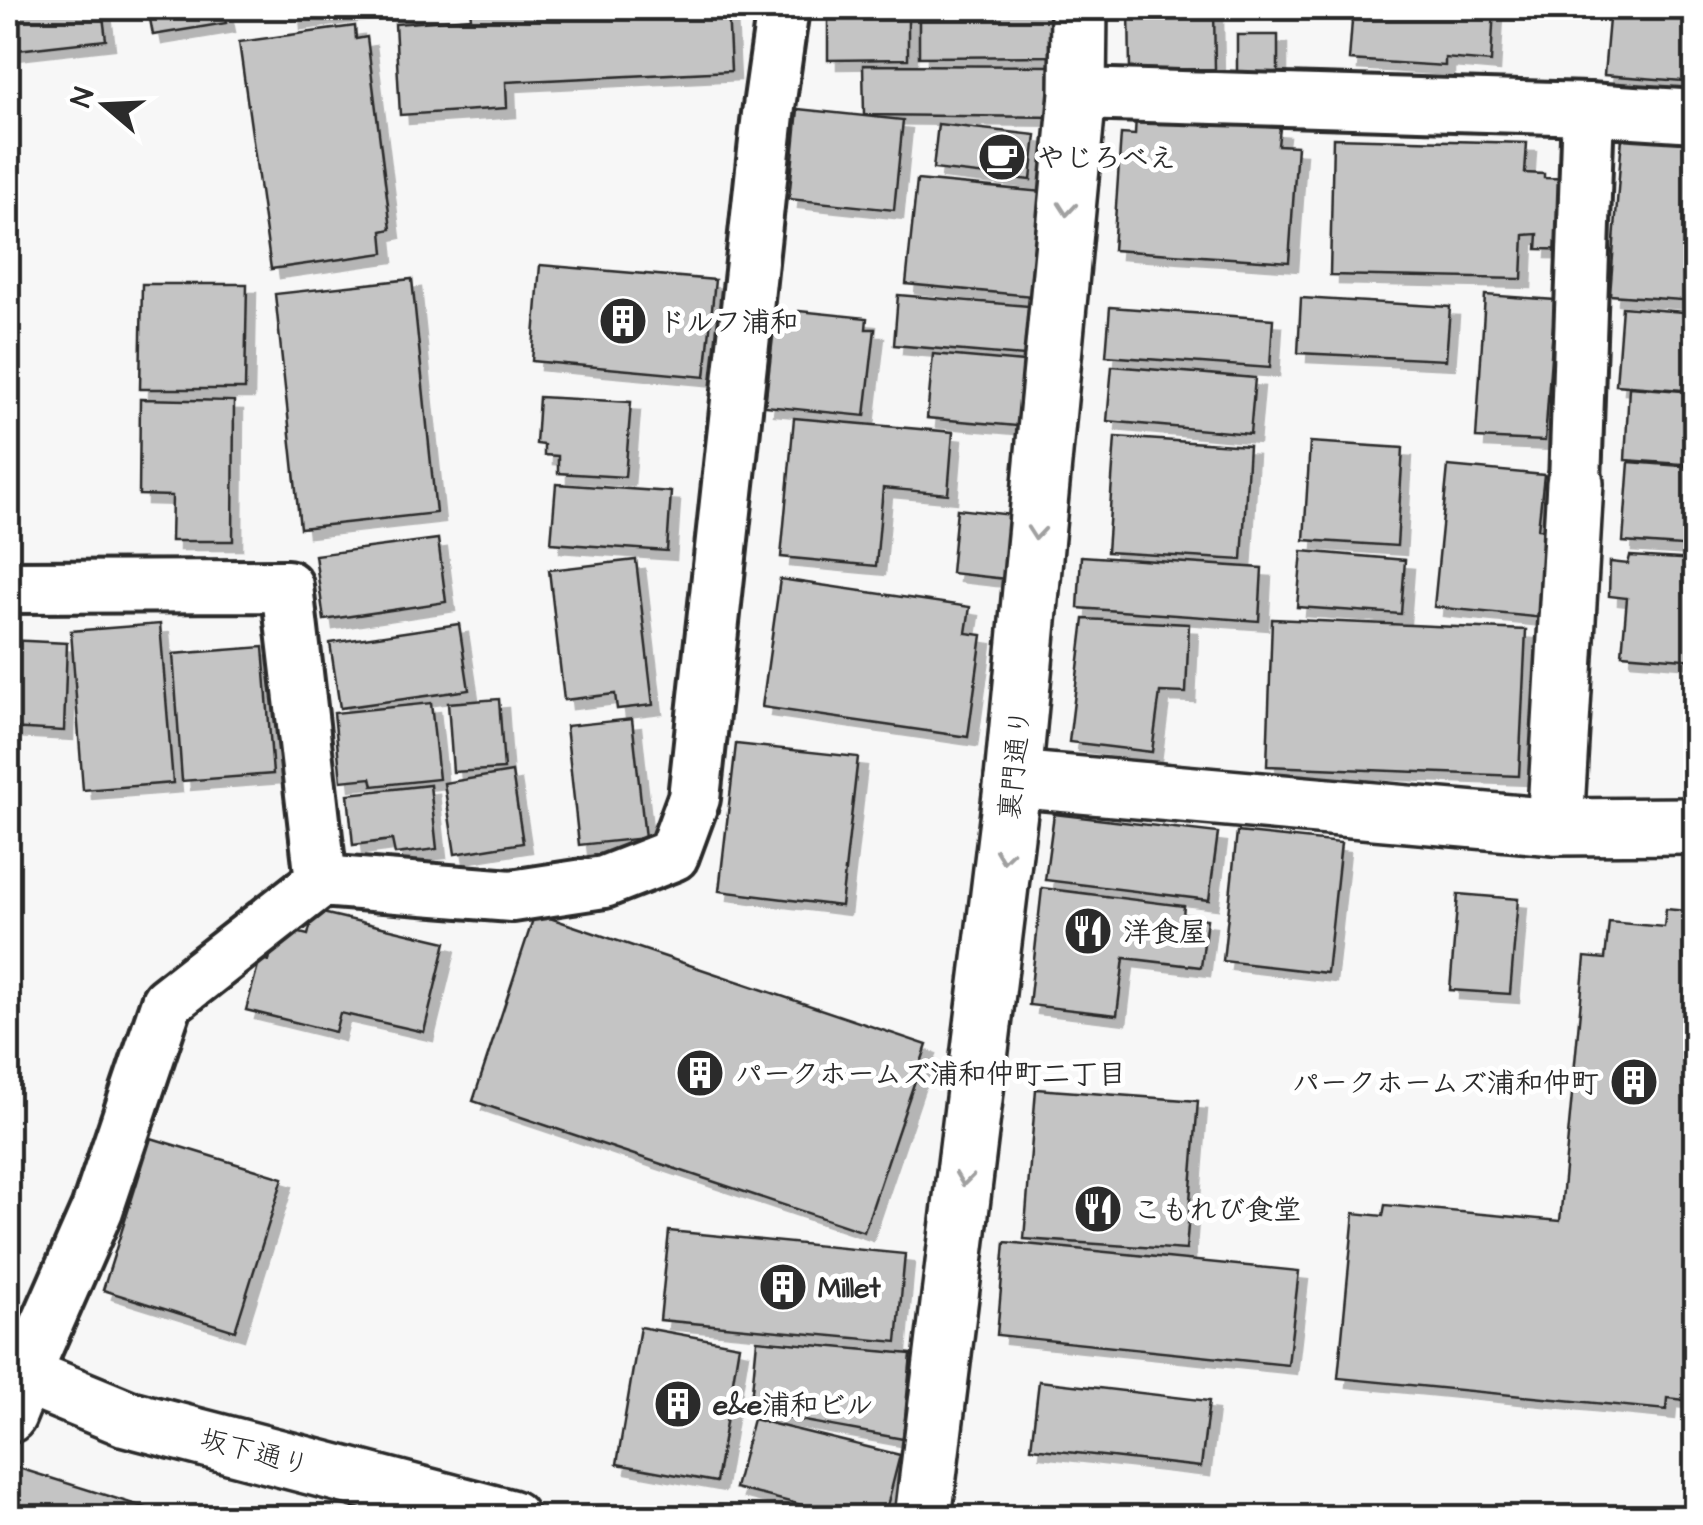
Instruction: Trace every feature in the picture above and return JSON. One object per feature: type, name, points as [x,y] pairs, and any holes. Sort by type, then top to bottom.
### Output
[{"type":"street","name":"裏門通り","points":[[923,1518],[1013,778],[1078,94],[1080,8]]},
{"type":"street","points":[[1555,828],[1575,482]]},
{"type":"street","points":[[1013,778],[1555,828],[1696,826]]},
{"type":"street","name":"坂下通り","points":[[13,1385],[510,1518]]},
{"type":"lane","points":[[13,1385],[97,1210],[167,1002],[321,881],[512,896],[604,882],[673,855],[694,798],[768,114],[784,8]]},
{"type":"lane","points":[[1078,94],[1588,109],[1696,116]]},
{"type":"lane","points":[[1575,482],[1588,109]]},
{"type":"lane","points":[[8,587],[287,586],[321,881]]},
{"type":"building","points":[[8,8],[102,8],[106,40],[8,51]]},
{"type":"building","points":[[148,8],[223,8],[226,23],[153,35]]},
{"type":"building","points":[[291,8],[380,8],[380,9],[292,20]]},
{"type":"building","points":[[470,8],[728,8],[731,71],[506,82],[507,108],[400,115],[395,24],[471,18]]},
{"type":"building","points":[[828,8],[908,8],[908,59],[828,60]]},
{"type":"building","points":[[919,8],[1058,8],[1058,56],[919,57]]},
{"type":"building","points":[[1129,8],[1214,8],[1215,69],[1130,70]]},
{"type":"building","points":[[1353,8],[1494,8],[1491,62],[1445,58],[1445,66],[1349,60]]},
{"type":"building","points":[[1610,8],[1696,9],[1696,82],[1604,75]]},
{"type":"building","points":[[355,26],[356,39],[367,37],[391,229],[382,231],[384,253],[271,269],[239,42]]},
{"type":"building","points":[[1237,35],[1278,35],[1278,74],[1237,74]]},
{"type":"building","points":[[863,65],[1060,66],[1060,117],[864,115]]},
{"type":"building","points":[[798,109],[903,120],[894,210],[789,199]]},
{"type":"building","points":[[1136,115],[1280,128],[1278,145],[1297,146],[1289,262],[1113,250],[1121,134],[1135,135]]},
{"type":"building","points":[[938,124],[1036,135],[1031,180],[933,169]]},
{"type":"building","points":[[1622,137],[1696,141],[1696,301],[1610,295]]},
{"type":"building","points":[[1333,138],[1527,143],[1525,173],[1544,174],[1544,178],[1584,179],[1582,250],[1537,249],[1538,234],[1524,235],[1522,279],[1330,275]]},
{"type":"building","points":[[917,180],[1054,193],[1043,297],[906,284]]},
{"type":"building","name":"ドルフ浦和","points":[[540,265],[715,280],[705,377],[532,361]]},
{"type":"building","points":[[412,279],[436,513],[300,528],[275,294]]},
{"type":"building","points":[[142,284],[247,284],[245,389],[140,389]]},
{"type":"building","points":[[898,295],[1041,307],[1036,357],[894,345]]},
{"type":"building","points":[[1485,295],[1555,300],[1545,441],[1476,438]]},
{"type":"building","points":[[1301,298],[1450,307],[1446,360],[1298,353]]},
{"type":"building","points":[[1110,307],[1273,319],[1270,368],[1106,356]]},
{"type":"building","points":[[1622,307],[1696,313],[1696,391],[1616,385]]},
{"type":"building","points":[[799,311],[867,318],[866,329],[875,329],[865,416],[765,406],[775,319],[797,321]]},
{"type":"building","points":[[933,354],[1035,363],[1028,427],[927,418]]},
{"type":"building","points":[[1112,366],[1255,378],[1250,434],[1107,421]]},
{"type":"building","points":[[1629,387],[1696,392],[1696,465],[1625,460]]},
{"type":"building","points":[[539,397],[631,402],[625,477],[558,473],[558,456],[544,455],[544,445],[536,444]]},
{"type":"building","points":[[140,399],[234,401],[233,541],[171,541],[172,496],[139,495]]},
{"type":"building","points":[[794,418],[953,432],[948,494],[883,488],[876,566],[781,557]]},
{"type":"building","points":[[1115,437],[1249,446],[1242,560],[1107,552]]},
{"type":"building","points":[[1310,442],[1403,448],[1397,546],[1304,540]]},
{"type":"building","points":[[1629,462],[1696,467],[1696,547],[1623,542]]},
{"type":"building","points":[[1448,466],[1544,475],[1538,529],[1554,530],[1544,618],[1434,607]]},
{"type":"building","points":[[556,484],[671,492],[667,551],[551,543]]},
{"type":"building","points":[[957,509],[1013,515],[1006,579],[951,573]]},
{"type":"building","points":[[438,539],[446,602],[324,620],[315,555]]},
{"type":"building","points":[[1302,551],[1405,560],[1401,614],[1297,607]]},
{"type":"building","points":[[1081,556],[1262,568],[1259,621],[1078,608]]},
{"type":"building","points":[[1630,556],[1696,560],[1696,660],[1622,654],[1627,598],[1609,596],[1610,562],[1628,564]]},
{"type":"building","points":[[636,560],[653,705],[617,709],[615,694],[564,700],[549,570]]},
{"type":"building","points":[[780,579],[970,607],[966,633],[982,635],[968,737],[762,707]]},
{"type":"building","points":[[1084,619],[1189,624],[1186,693],[1160,692],[1152,752],[1069,742]]},
{"type":"building","points":[[1272,619],[1526,630],[1519,776],[1267,766]]},
{"type":"building","points":[[160,624],[173,783],[83,790],[71,631]]},
{"type":"building","points":[[459,624],[469,690],[340,708],[330,643]]},
{"type":"building","points":[[8,640],[67,643],[64,731],[8,728]]},
{"type":"building","points":[[263,647],[273,774],[182,781],[173,654]]},
{"type":"building","points":[[499,699],[504,769],[453,772],[448,703]]},
{"type":"building","points":[[431,703],[439,779],[373,786],[371,778],[341,781],[334,713]]},
{"type":"building","points":[[632,719],[645,838],[579,845],[566,726]]},
{"type":"building","points":[[736,744],[858,757],[841,906],[719,891]]},
{"type":"building","points":[[512,772],[523,843],[455,854],[444,783]]},
{"type":"building","points":[[430,785],[437,849],[395,854],[392,840],[353,845],[348,794]]},
{"type":"building","points":[[1054,814],[1218,833],[1209,900],[1045,880]]},
{"type":"building","points":[[1237,832],[1341,843],[1327,973],[1223,961]]},
{"type":"building","points":[[1042,888],[1184,906],[1183,916],[1207,919],[1201,967],[1124,958],[1117,1015],[1029,1005]]},
{"type":"building","points":[[1458,894],[1518,899],[1510,994],[1450,990]]},
{"type":"building","name":"パークホームズ浦和仲町","points":[[1666,909],[1696,912],[1696,1401],[1667,1398],[1666,1410],[1338,1378],[1354,1213],[1383,1216],[1385,1205],[1560,1221],[1585,957],[1605,959],[1609,922],[1664,927]]},
{"type":"building","points":[[314,911],[446,942],[424,1032],[340,1013],[335,1032],[246,1010],[260,958],[269,961],[276,927],[308,935]]},
{"type":"building","name":"パークホームズ浦和仲町二丁目","points":[[535,913],[927,1045],[864,1232],[473,1101]]},
{"type":"building","points":[[1036,1089],[1198,1101],[1186,1250],[1024,1239]]},
{"type":"building","points":[[151,1138],[283,1178],[235,1331],[103,1290]]},
{"type":"building","name":"Millet","points":[[669,1231],[905,1254],[897,1342],[660,1320]]},
{"type":"building","points":[[1005,1242],[1299,1271],[1288,1365],[997,1335]]},
{"type":"building","name":"e&e浦和ビル","points":[[640,1327],[739,1345],[716,1482],[617,1464]]},
{"type":"building","points":[[757,1340],[911,1354],[903,1439],[750,1411]]},
{"type":"building","points":[[1039,1381],[1209,1401],[1201,1467],[1031,1448]]},
{"type":"building","points":[[753,1419],[900,1455],[884,1518],[853,1518],[735,1488]]},
{"type":"building","points":[[12,1466],[166,1514],[165,1518],[8,1518],[8,1476]]},
{"type":"place","name":"やじろべえ","points":[[1002,157]]},
{"type":"place","name":"ドルフ浦和","points":[[623,321]]},
{"type":"place","name":"洋食屋","points":[[1088,931]]},
{"type":"place","name":"パークホームズ浦和仲町二丁目","points":[[700,1073]]},
{"type":"place","name":"パークホームズ浦和仲町","points":[[1634,1082]]},
{"type":"place","name":"こもれび食堂","points":[[1098,1209]]},
{"type":"place","name":"Millet","points":[[783,1287]]},
{"type":"place","name":"e&e浦和ビル","points":[[678,1404]]}]
